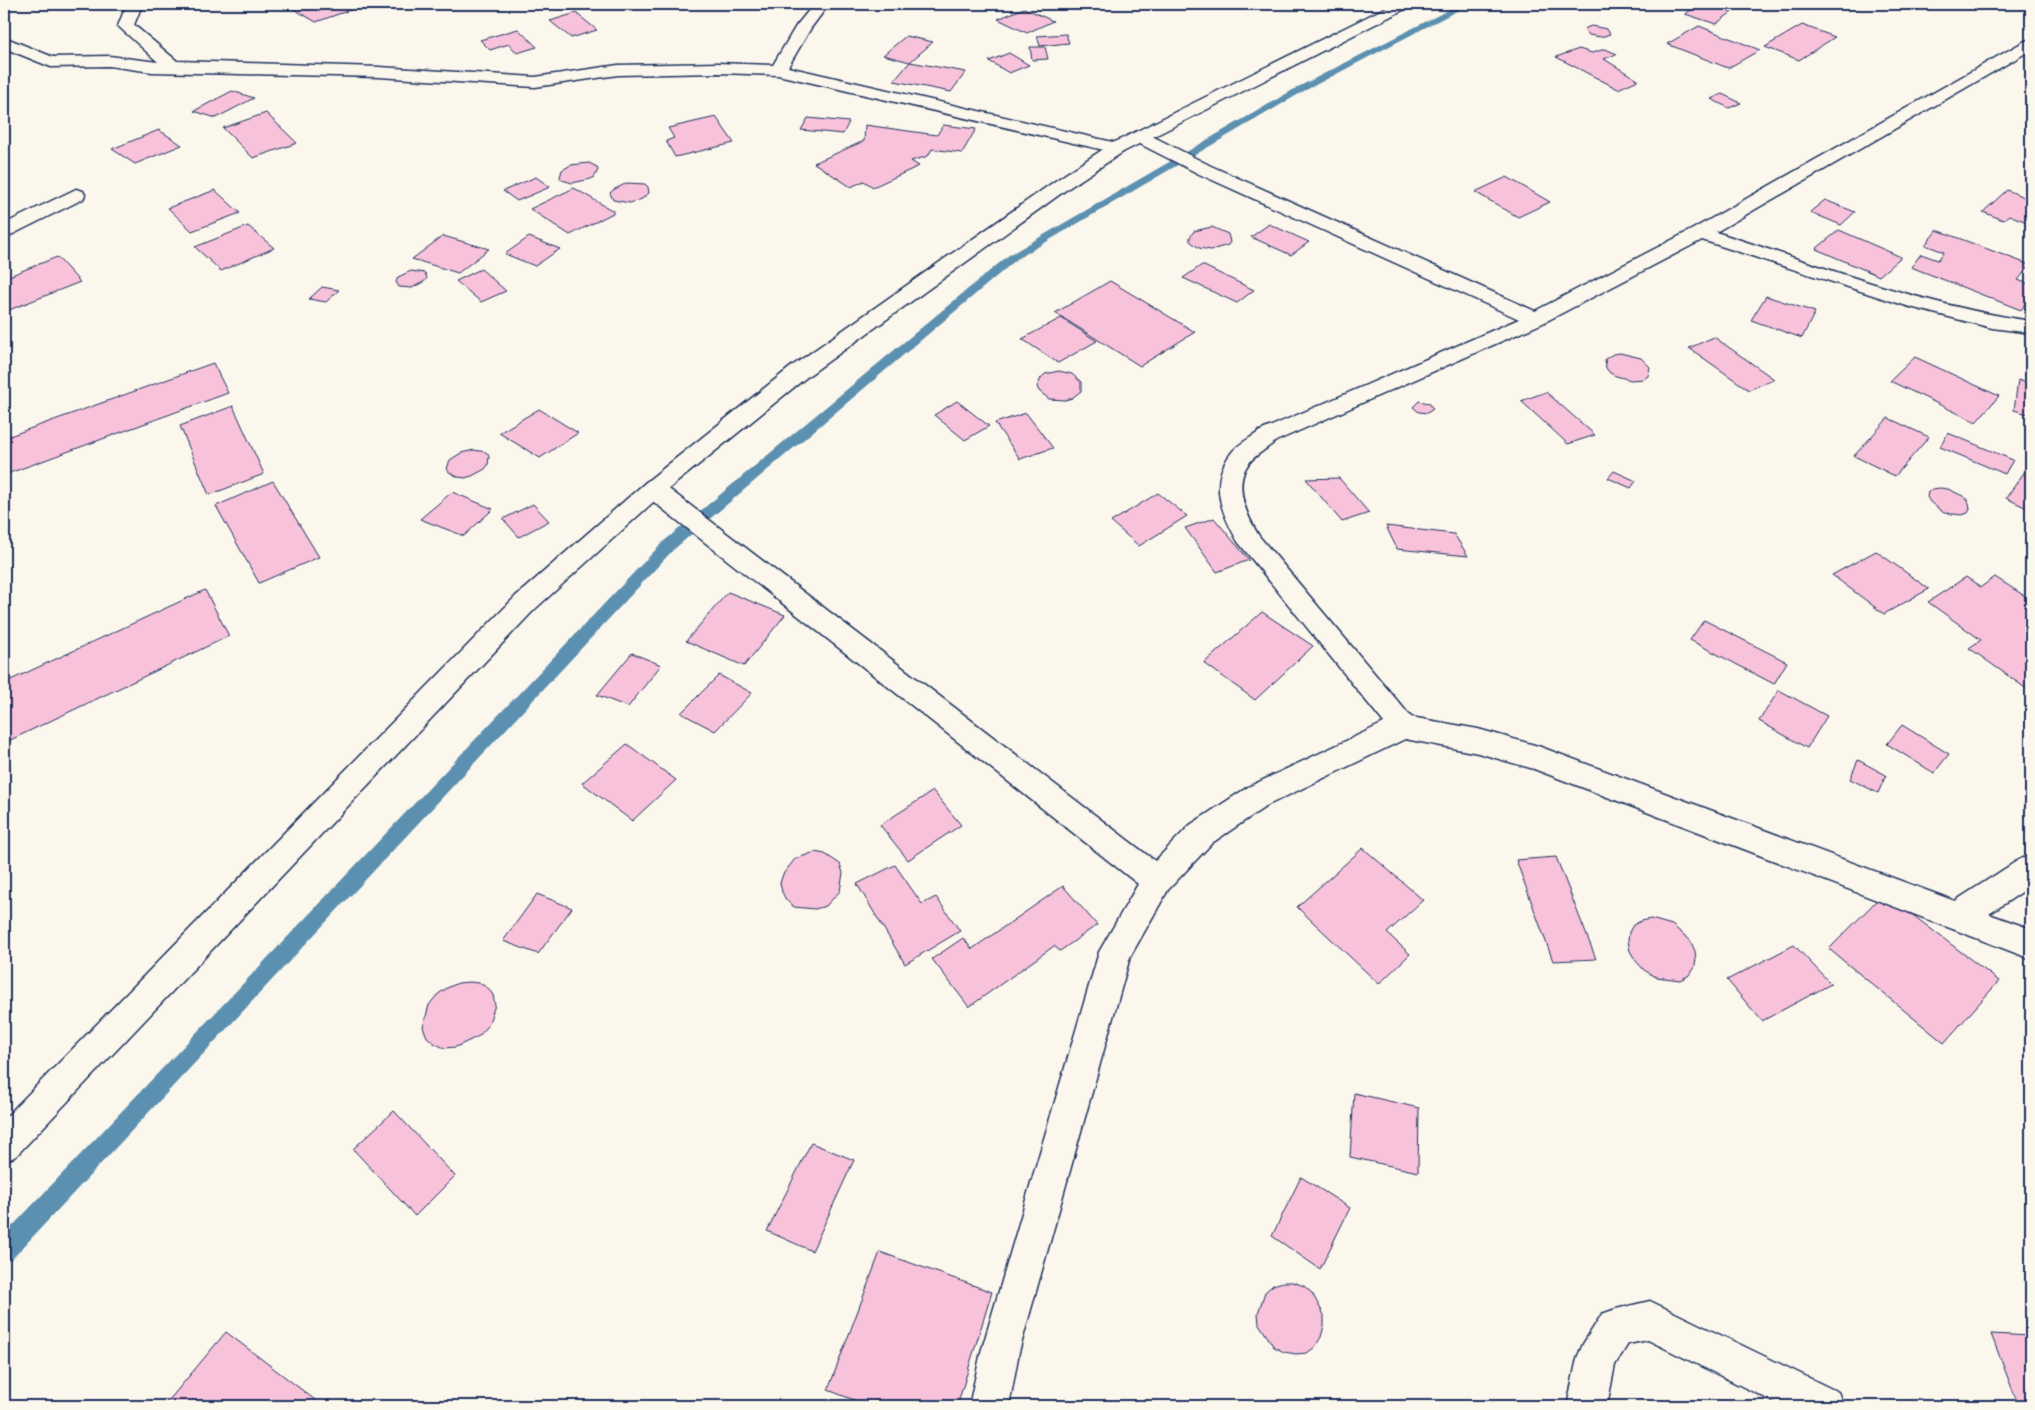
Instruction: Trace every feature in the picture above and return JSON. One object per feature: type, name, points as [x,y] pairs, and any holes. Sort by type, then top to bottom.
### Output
[{"type":"street","points":[[140,4],[133,8],[126,26],[173,66]]},
{"type":"street","points":[[778,70],[804,26],[822,4]]},
{"type":"street","points":[[4,1144],[525,603],[654,489],[800,371],[1064,183],[1117,148],[1142,138],[1404,4]]},
{"type":"street","points":[[4,42],[51,62],[109,62],[152,67],[380,72],[535,82],[618,70],[718,68],[778,70],[1117,148]]},
{"type":"street","points":[[1403,727],[1250,542],[1235,516],[1228,494],[1230,477],[1241,458],[1268,436],[1536,319],[1700,233],[2031,44]]},
{"type":"street","points":[[1142,138],[1205,170],[1536,319]]},
{"type":"street","points":[[4,231],[76,195]]},
{"type":"street","points":[[1700,233],[1917,303],[1992,322],[2031,327]]},
{"type":"street","points":[[654,489],[1157,880]]},
{"type":"street","points":[[989,1406],[1000,1352],[1115,952],[1157,880],[1200,834],[1258,796],[1403,727],[1478,741],[1538,758],[2031,944]]},
{"type":"street","points":[[1959,916],[2031,869]]},
{"type":"street","points":[[1587,1406],[1596,1358],[1616,1328],[1650,1320],[1824,1406]]},
{"type":"building","points":[[285,4],[367,4],[316,22]]},
{"type":"building","points":[[391,4],[413,4],[395,11],[383,7]]},
{"type":"building","points":[[1700,4],[1707,4],[1732,12],[1716,24],[1685,14]]},
{"type":"building","points":[[1024,8],[1053,21],[1027,33],[998,19]]},
{"type":"building","points":[[576,13],[597,30],[571,38],[550,21]]},
{"type":"building","points":[[1802,25],[1835,37],[1799,60],[1765,47]]},
{"type":"building","points":[[1591,26],[1607,29],[1610,34],[1601,37],[1589,35],[1584,29]]},
{"type":"building","points":[[1699,26],[1760,50],[1728,68],[1667,44]]},
{"type":"building","points":[[518,29],[537,47],[517,53],[509,44],[490,50],[480,40]]},
{"type":"building","points":[[1066,34],[1069,43],[1040,46],[1037,36]]},
{"type":"building","points":[[906,36],[933,42],[910,62],[883,55]]},
{"type":"building","points":[[1030,47],[1045,47],[1048,59],[1032,60]]},
{"type":"building","points":[[1579,49],[1592,53],[1605,49],[1617,54],[1604,59],[1638,80],[1618,89],[1556,57]]},
{"type":"building","points":[[1009,53],[1029,65],[1009,73],[989,61]]},
{"type":"building","points":[[910,62],[966,72],[951,92],[894,81]]},
{"type":"building","points":[[232,91],[254,98],[216,118],[194,111]]},
{"type":"building","points":[[1722,94],[1741,103],[1729,108],[1711,99]]},
{"type":"building","points":[[266,113],[297,143],[253,158],[223,128]]},
{"type":"building","points":[[716,117],[734,143],[675,157],[666,141],[674,138],[668,128]]},
{"type":"building","points":[[808,118],[849,122],[843,134],[801,130]]},
{"type":"building","points":[[865,125],[937,135],[943,125],[976,129],[962,153],[932,149],[928,156],[911,161],[919,166],[873,187],[864,181],[851,187],[814,163],[864,141]]},
{"type":"building","points":[[159,130],[182,145],[135,164],[112,149]]},
{"type":"building","points":[[589,163],[597,167],[598,170],[591,179],[572,183],[562,180],[560,177],[562,170],[571,165]]},
{"type":"building","points":[[536,177],[550,187],[517,201],[503,191]]},
{"type":"building","points":[[1507,177],[1550,202],[1518,217],[1475,192]]},
{"type":"building","points":[[627,183],[645,184],[648,187],[649,193],[642,199],[630,203],[613,200],[610,193]]},
{"type":"building","points":[[574,188],[615,212],[570,235],[530,209]]},
{"type":"building","points":[[215,190],[240,213],[192,231],[168,208]]},
{"type":"building","points":[[2007,190],[2031,200],[2031,220],[2029,223],[2009,215],[2003,220],[1983,212]]},
{"type":"building","points":[[1825,200],[1855,212],[1841,225],[1810,212]]},
{"type":"building","points":[[1269,224],[1309,242],[1291,255],[1251,237]]},
{"type":"building","points":[[248,226],[274,248],[221,271],[195,247]]},
{"type":"building","points":[[1212,227],[1228,234],[1230,242],[1228,245],[1211,250],[1199,248],[1190,241],[1194,231]]},
{"type":"building","points":[[1839,230],[1901,257],[1879,276],[1816,249]]},
{"type":"building","points":[[1937,230],[2030,265],[2018,280],[2031,285],[2031,295],[2021,310],[1911,267],[1921,254],[1938,260],[1944,252],[1925,245]]},
{"type":"building","points":[[443,236],[489,249],[458,273],[412,259]]},
{"type":"building","points":[[529,237],[560,249],[535,266],[505,254]]},
{"type":"building","points":[[57,257],[80,282],[4,312],[4,278]]},
{"type":"building","points":[[1202,265],[1254,290],[1237,303],[1183,278]]},
{"type":"building","points":[[481,269],[506,291],[481,302],[456,281]]},
{"type":"building","points":[[411,271],[425,273],[427,278],[412,288],[399,287],[396,282],[398,277]]},
{"type":"building","points":[[1110,281],[1195,332],[1140,366],[1055,313]]},
{"type":"building","points":[[322,287],[339,290],[326,302],[309,299]]},
{"type":"building","points":[[1766,296],[1815,312],[1802,338],[1751,320]]},
{"type":"building","points":[[1061,318],[1097,341],[1058,363],[1022,339]]},
{"type":"building","points":[[1714,337],[1774,379],[1749,390],[1689,348]]},
{"type":"building","points":[[1620,353],[1641,358],[1650,367],[1648,376],[1644,379],[1631,380],[1610,373],[1606,368],[1605,359],[1613,354]]},
{"type":"building","points":[[1915,357],[1999,396],[1976,422],[1890,381]]},
{"type":"building","points":[[213,363],[228,393],[4,475],[4,438]]},
{"type":"building","points":[[1059,371],[1072,374],[1081,382],[1081,391],[1072,398],[1065,400],[1049,399],[1037,387],[1045,374]]},
{"type":"building","points":[[2018,380],[2031,384],[2031,415],[2014,410]]},
{"type":"building","points":[[1546,392],[1595,435],[1568,444],[1521,401]]},
{"type":"building","points":[[957,401],[989,426],[965,440],[934,415]]},
{"type":"building","points":[[1419,401],[1429,403],[1433,409],[1427,413],[1419,412],[1413,407]]},
{"type":"building","points":[[233,406],[264,474],[209,495],[180,426]]},
{"type":"building","points":[[539,409],[578,433],[540,458],[499,433]]},
{"type":"building","points":[[1026,413],[1053,448],[1020,459],[995,423]]},
{"type":"building","points":[[1888,418],[1929,437],[1895,476],[1854,456]]},
{"type":"building","points":[[1948,433],[2013,460],[2005,474],[1940,447]]},
{"type":"building","points":[[474,450],[486,452],[489,456],[488,465],[485,469],[465,478],[458,477],[449,472],[447,469],[450,460],[461,453]]},
{"type":"building","points":[[2031,465],[2031,510],[2006,498]]},
{"type":"building","points":[[1614,471],[1636,481],[1631,488],[1608,478]]},
{"type":"building","points":[[1339,478],[1369,513],[1342,522],[1306,479]]},
{"type":"building","points":[[273,481],[319,557],[259,583],[216,506]]},
{"type":"building","points":[[1932,489],[1948,489],[1965,497],[1969,503],[1970,509],[1968,513],[1962,515],[1944,513],[1930,502],[1927,497],[1928,492]]},
{"type":"building","points":[[452,492],[493,509],[464,536],[420,519]]},
{"type":"building","points":[[1158,493],[1187,516],[1139,546],[1111,522]]},
{"type":"building","points":[[533,504],[549,521],[519,537],[503,519]]},
{"type":"building","points":[[1214,518],[1249,560],[1217,572],[1185,528]]},
{"type":"building","points":[[1386,526],[1454,534],[1468,556],[1397,549]]},
{"type":"building","points":[[1876,551],[1929,589],[1884,614],[1832,575]]},
{"type":"building","points":[[1966,577],[1981,587],[1995,577],[2031,600],[2031,692],[1969,648],[1981,640],[1928,602]]},
{"type":"building","points":[[205,590],[229,636],[4,743],[4,683]]},
{"type":"building","points":[[728,592],[785,615],[744,666],[686,641]]},
{"type":"building","points":[[1262,612],[1313,646],[1255,700],[1204,663]]},
{"type":"building","points":[[1704,620],[1787,662],[1774,684],[1690,640]]},
{"type":"building","points":[[632,653],[661,665],[628,707],[597,695]]},
{"type":"building","points":[[719,675],[752,693],[715,731],[681,713]]},
{"type":"building","points":[[1779,690],[1827,716],[1807,748],[1759,721]]},
{"type":"building","points":[[1902,725],[1949,754],[1934,773],[1887,744]]},
{"type":"building","points":[[627,744],[676,780],[632,821],[582,783]]},
{"type":"building","points":[[1858,760],[1886,775],[1878,793],[1850,779]]},
{"type":"building","points":[[933,791],[961,825],[908,860],[880,825]]},
{"type":"building","points":[[1363,848],[1423,900],[1387,933],[1410,954],[1379,984],[1297,907]]},
{"type":"building","points":[[815,852],[825,854],[840,864],[843,873],[840,891],[826,906],[815,909],[794,907],[786,900],[782,892],[780,883],[783,874],[795,859]]},
{"type":"building","points":[[1556,857],[1596,959],[1553,961],[1516,860]]},
{"type":"building","points":[[895,865],[922,904],[936,897],[960,931],[905,964],[857,884]]},
{"type":"building","points":[[1063,886],[1097,925],[1060,951],[1054,946],[969,1007],[932,959],[963,938],[972,949]]},
{"type":"building","points":[[1884,893],[1999,981],[1944,1043],[1829,949]]},
{"type":"building","points":[[537,894],[572,908],[538,954],[503,941]]},
{"type":"building","points":[[1651,919],[1672,925],[1690,940],[1695,951],[1696,960],[1694,969],[1688,976],[1680,980],[1656,977],[1644,970],[1636,961],[1630,951],[1629,932],[1633,925]]},
{"type":"building","points":[[1794,945],[1831,984],[1762,1021],[1727,980]]},
{"type":"building","points":[[458,983],[479,983],[488,988],[493,995],[495,1005],[488,1026],[479,1036],[456,1047],[444,1048],[427,1037],[423,1027],[429,1005],[437,995],[447,988]]},
{"type":"building","points":[[1354,1093],[1419,1108],[1418,1172],[1350,1157]]},
{"type":"building","points":[[394,1111],[455,1176],[415,1216],[353,1149]]},
{"type":"building","points":[[811,1143],[854,1160],[812,1251],[767,1231]]},
{"type":"building","points":[[1301,1177],[1350,1208],[1320,1269],[1272,1236]]},
{"type":"building","points":[[880,1252],[992,1292],[957,1406],[870,1406],[828,1390]]},
{"type":"building","points":[[1293,1282],[1304,1286],[1312,1293],[1324,1315],[1321,1337],[1315,1347],[1307,1353],[1284,1352],[1274,1347],[1259,1324],[1258,1313],[1265,1292],[1273,1285]]},
{"type":"building","points":[[226,1332],[323,1406],[164,1406]]},
{"type":"building","points":[[1991,1334],[2031,1336],[2031,1405],[2018,1404]]},
{"type":"waterway","points":[[4,1251],[668,546],[1013,257],[1301,89],[1466,4]]}]
